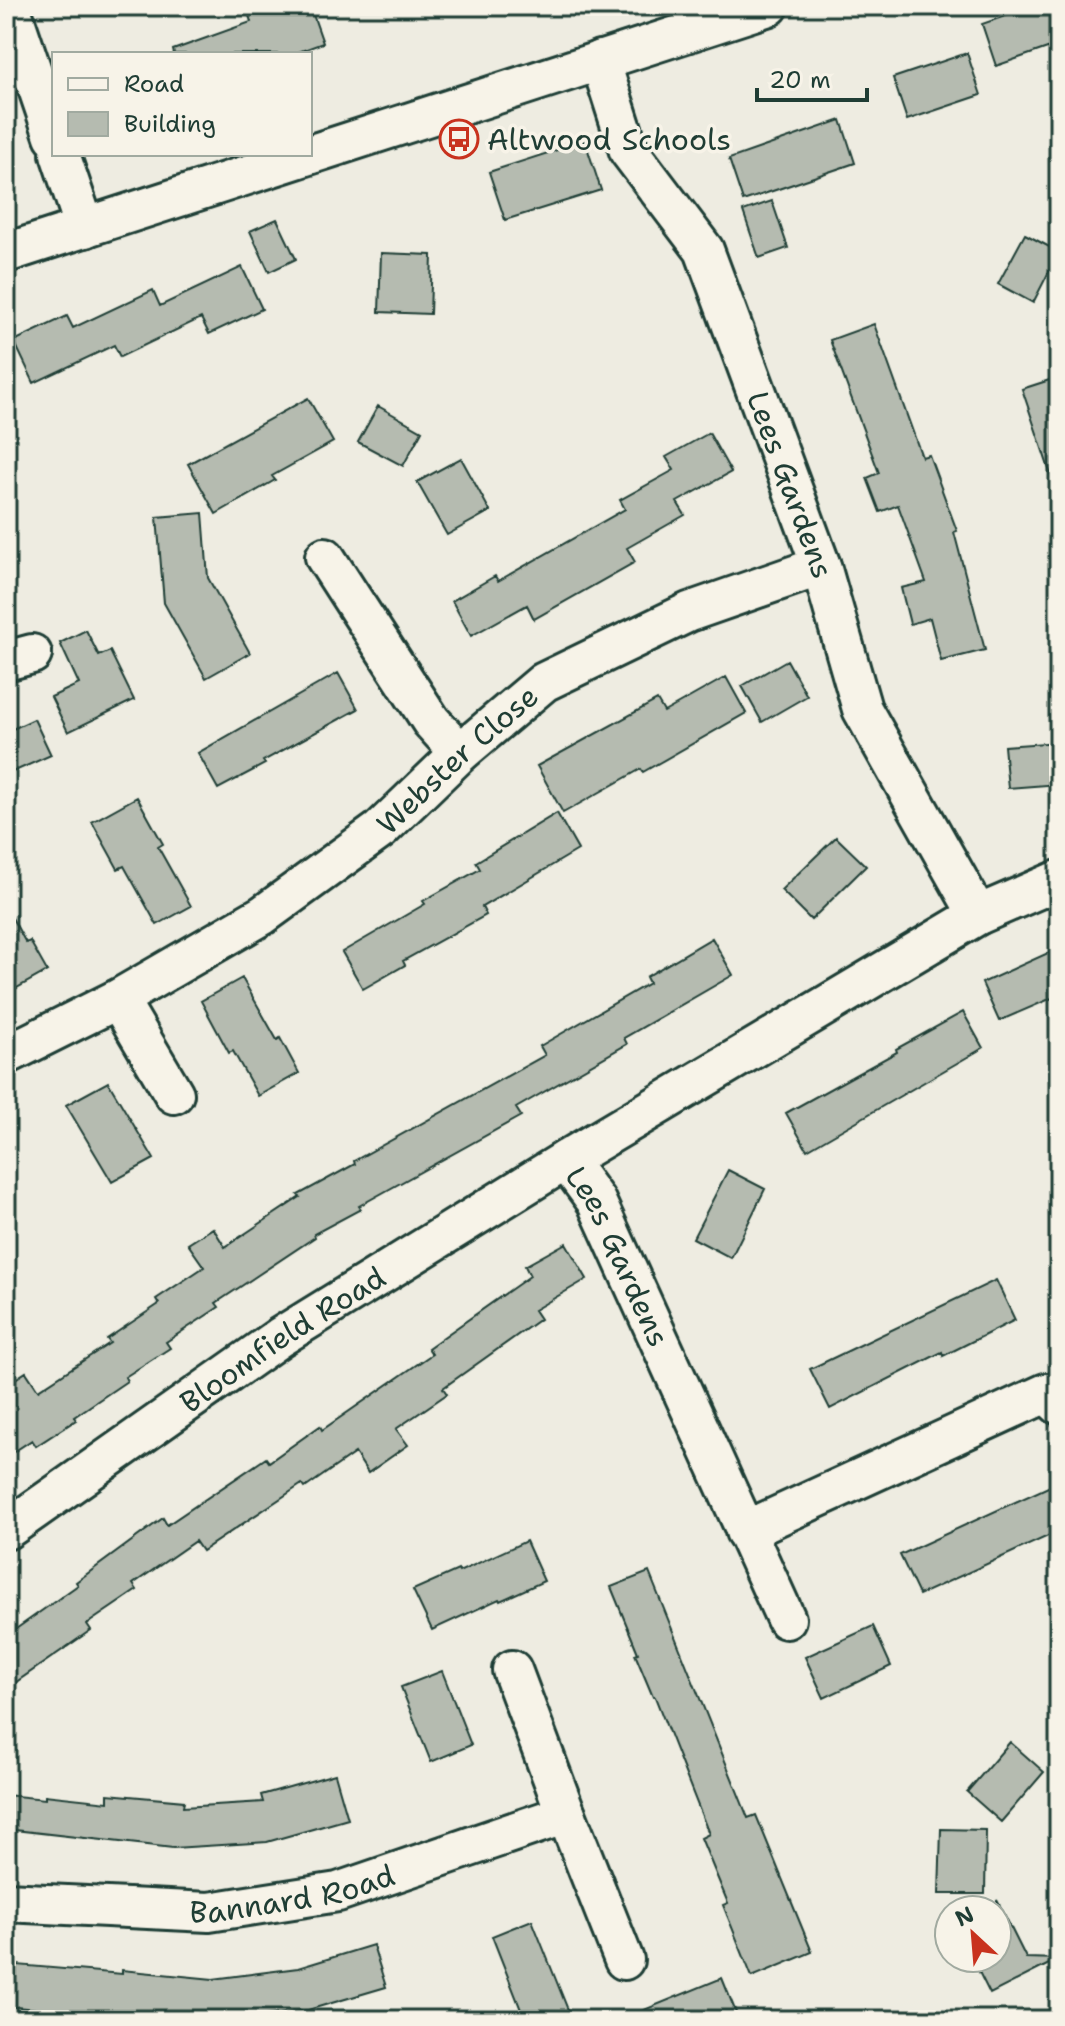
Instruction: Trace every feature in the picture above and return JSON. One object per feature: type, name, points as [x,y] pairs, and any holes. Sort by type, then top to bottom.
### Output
[{"type":"street","points":[[10,6],[52,130]]},
{"type":"street","points":[[312,154],[769,6]]},
{"type":"street","name":"Lees Gardens","points":[[600,60],[629,151],[704,250],[821,566],[862,709],[978,915]]},
{"type":"street","points":[[61,156],[85,228]]},
{"type":"street","points":[[6,253],[306,156]]},
{"type":"street","points":[[325,557],[431,721],[460,753]]},
{"type":"street","name":"Webster Close","points":[[6,1055],[118,999],[263,915],[380,830],[460,753],[544,682],[689,612],[821,566]]},
{"type":"street","name":"Lees Gardens","points":[[786,1619],[596,1201],[566,1160],[978,915],[1059,880]]},
{"type":"street","points":[[118,999],[174,1094]]},
{"type":"street","name":"Bloomfield Road","points":[[6,1530],[280,1337],[566,1160]]},
{"type":"street","points":[[745,1531],[1046,1393],[1059,1405]]},
{"type":"street","points":[[512,1670],[624,1960]]},
{"type":"street","name":"Bannard Road","points":[[6,1902],[209,1912],[338,1892],[566,1814]]},
{"type":"building","points":[[246,6],[310,6],[323,43],[298,52],[174,52],[173,50],[251,22]]},
{"type":"building","points":[[1034,6],[1059,6],[1059,44],[996,66],[982,24]]},
{"type":"building","points":[[967,53],[981,95],[907,120],[893,78]]},
{"type":"building","points":[[841,120],[855,163],[743,201],[729,159]]},
{"type":"building","points":[[585,141],[601,190],[505,220],[489,172]]},
{"type":"building","points":[[772,201],[788,248],[759,258],[743,211]]},
{"type":"building","points":[[277,219],[296,259],[269,272],[250,231]]},
{"type":"building","points":[[1025,234],[1059,252],[1033,303],[998,284]]},
{"type":"building","points":[[381,253],[432,255],[430,314],[379,312]]},
{"type":"building","points":[[242,267],[262,309],[209,334],[201,318],[120,357],[114,345],[34,383],[14,341],[67,316],[73,328],[153,290],[160,306]]},
{"type":"building","points":[[874,324],[922,457],[929,455],[957,531],[954,532],[985,650],[941,661],[930,618],[910,624],[901,588],[926,582],[898,505],[880,512],[867,478],[879,473],[830,340]]},
{"type":"building","points":[[1059,377],[1059,483],[1054,484],[1022,389]]},
{"type":"building","points":[[308,398],[333,442],[272,476],[275,480],[216,514],[188,464]]},
{"type":"building","points":[[378,406],[422,431],[403,466],[358,442]]},
{"type":"building","points":[[709,433],[731,472],[677,502],[685,515],[627,548],[635,562],[534,619],[527,605],[471,636],[452,601],[495,576],[498,581],[625,509],[620,500],[674,470],[666,457]]},
{"type":"building","points":[[461,458],[490,511],[447,535],[417,482]]},
{"type":"building","points":[[203,513],[208,578],[250,653],[206,678],[164,603],[157,517]]},
{"type":"building","points":[[86,630],[99,656],[110,651],[134,700],[68,732],[51,697],[79,684],[60,643]]},
{"type":"building","points":[[787,660],[807,696],[762,722],[742,686]]},
{"type":"building","points":[[338,673],[358,709],[218,789],[198,753]]},
{"type":"building","points":[[726,677],[746,713],[563,813],[537,766],[657,700],[664,712]]},
{"type":"building","points":[[34,719],[51,755],[6,775],[6,732]]},
{"type":"building","points":[[1059,742],[1059,784],[1008,788],[1004,746]]},
{"type":"building","points":[[137,797],[163,844],[158,847],[191,906],[157,925],[124,866],[118,869],[92,822]]},
{"type":"building","points":[[557,813],[578,850],[482,907],[486,915],[403,961],[405,965],[363,989],[342,952],[480,869],[476,862]]},
{"type":"building","points":[[836,837],[866,866],[811,920],[781,890]]},
{"type":"building","points":[[6,907],[26,943],[30,941],[47,971],[6,994]]},
{"type":"building","points":[[712,938],[733,975],[624,1038],[627,1044],[516,1108],[521,1116],[314,1234],[315,1237],[216,1303],[219,1307],[166,1342],[170,1348],[125,1377],[127,1381],[74,1417],[76,1420],[36,1446],[32,1440],[6,1457],[6,1385],[26,1372],[38,1390],[110,1343],[107,1339],[159,1304],[156,1299],[204,1267],[188,1244],[213,1228],[225,1247],[300,1197],[298,1195],[355,1164],[354,1161],[545,1055],[540,1046],[649,983],[646,977]]},
{"type":"building","points":[[1059,948],[1059,995],[999,1021],[982,983]]},
{"type":"building","points":[[242,978],[299,1073],[258,1096],[233,1051],[229,1053],[201,1001]]},
{"type":"building","points":[[963,1012],[983,1048],[807,1150],[786,1113]]},
{"type":"building","points":[[108,1082],[154,1159],[112,1182],[66,1105]]},
{"type":"building","points":[[728,1170],[765,1189],[731,1258],[693,1238]]},
{"type":"building","points":[[566,1243],[587,1279],[534,1310],[540,1319],[443,1388],[447,1394],[396,1429],[408,1445],[368,1473],[355,1453],[305,1488],[302,1484],[202,1551],[195,1541],[133,1584],[137,1590],[87,1624],[91,1630],[6,1689],[6,1636],[78,1585],[76,1582],[163,1518],[167,1525],[266,1458],[269,1462],[320,1426],[322,1430],[432,1354],[428,1348],[530,1276],[525,1266]]},
{"type":"building","points":[[996,1280],[1015,1320],[943,1356],[942,1352],[830,1409],[810,1369]]},
{"type":"building","points":[[1059,1482],[1059,1531],[919,1595],[900,1555]]},
{"type":"building","points":[[526,1541],[544,1581],[432,1630],[413,1590]]},
{"type":"building","points":[[649,1572],[748,1818],[756,1815],[812,1952],[752,1977],[723,1905],[728,1903],[701,1838],[709,1834],[635,1654],[638,1653],[611,1587]]},
{"type":"building","points":[[873,1626],[891,1666],[824,1698],[805,1657]]},
{"type":"building","points":[[442,1671],[471,1745],[431,1762],[401,1687]]},
{"type":"building","points":[[1010,1742],[1044,1772],[1001,1822],[967,1792]]},
{"type":"building","points":[[335,1774],[348,1819],[267,1842],[173,1848],[6,1829],[6,1795],[45,1799],[45,1795],[108,1802],[108,1794],[184,1801],[183,1807],[263,1802],[261,1795]]},
{"type":"building","points":[[941,1829],[986,1830],[985,1894],[939,1894]]},
{"type":"building","points":[[532,1920],[572,2020],[525,2020],[492,1936]]},
{"type":"building","points":[[1013,1932],[1026,1958],[1059,1959],[990,1994],[980,1974],[1013,1974]]},
{"type":"building","points":[[373,1945],[386,1987],[308,2010],[236,2020],[183,2020],[6,2006],[6,1964],[213,1979],[298,1968]]},
{"type":"building","points":[[722,1978],[739,2020],[622,2019]]},
{"type":"place","name":"Altwood Schools","points":[[459,139]]}]
